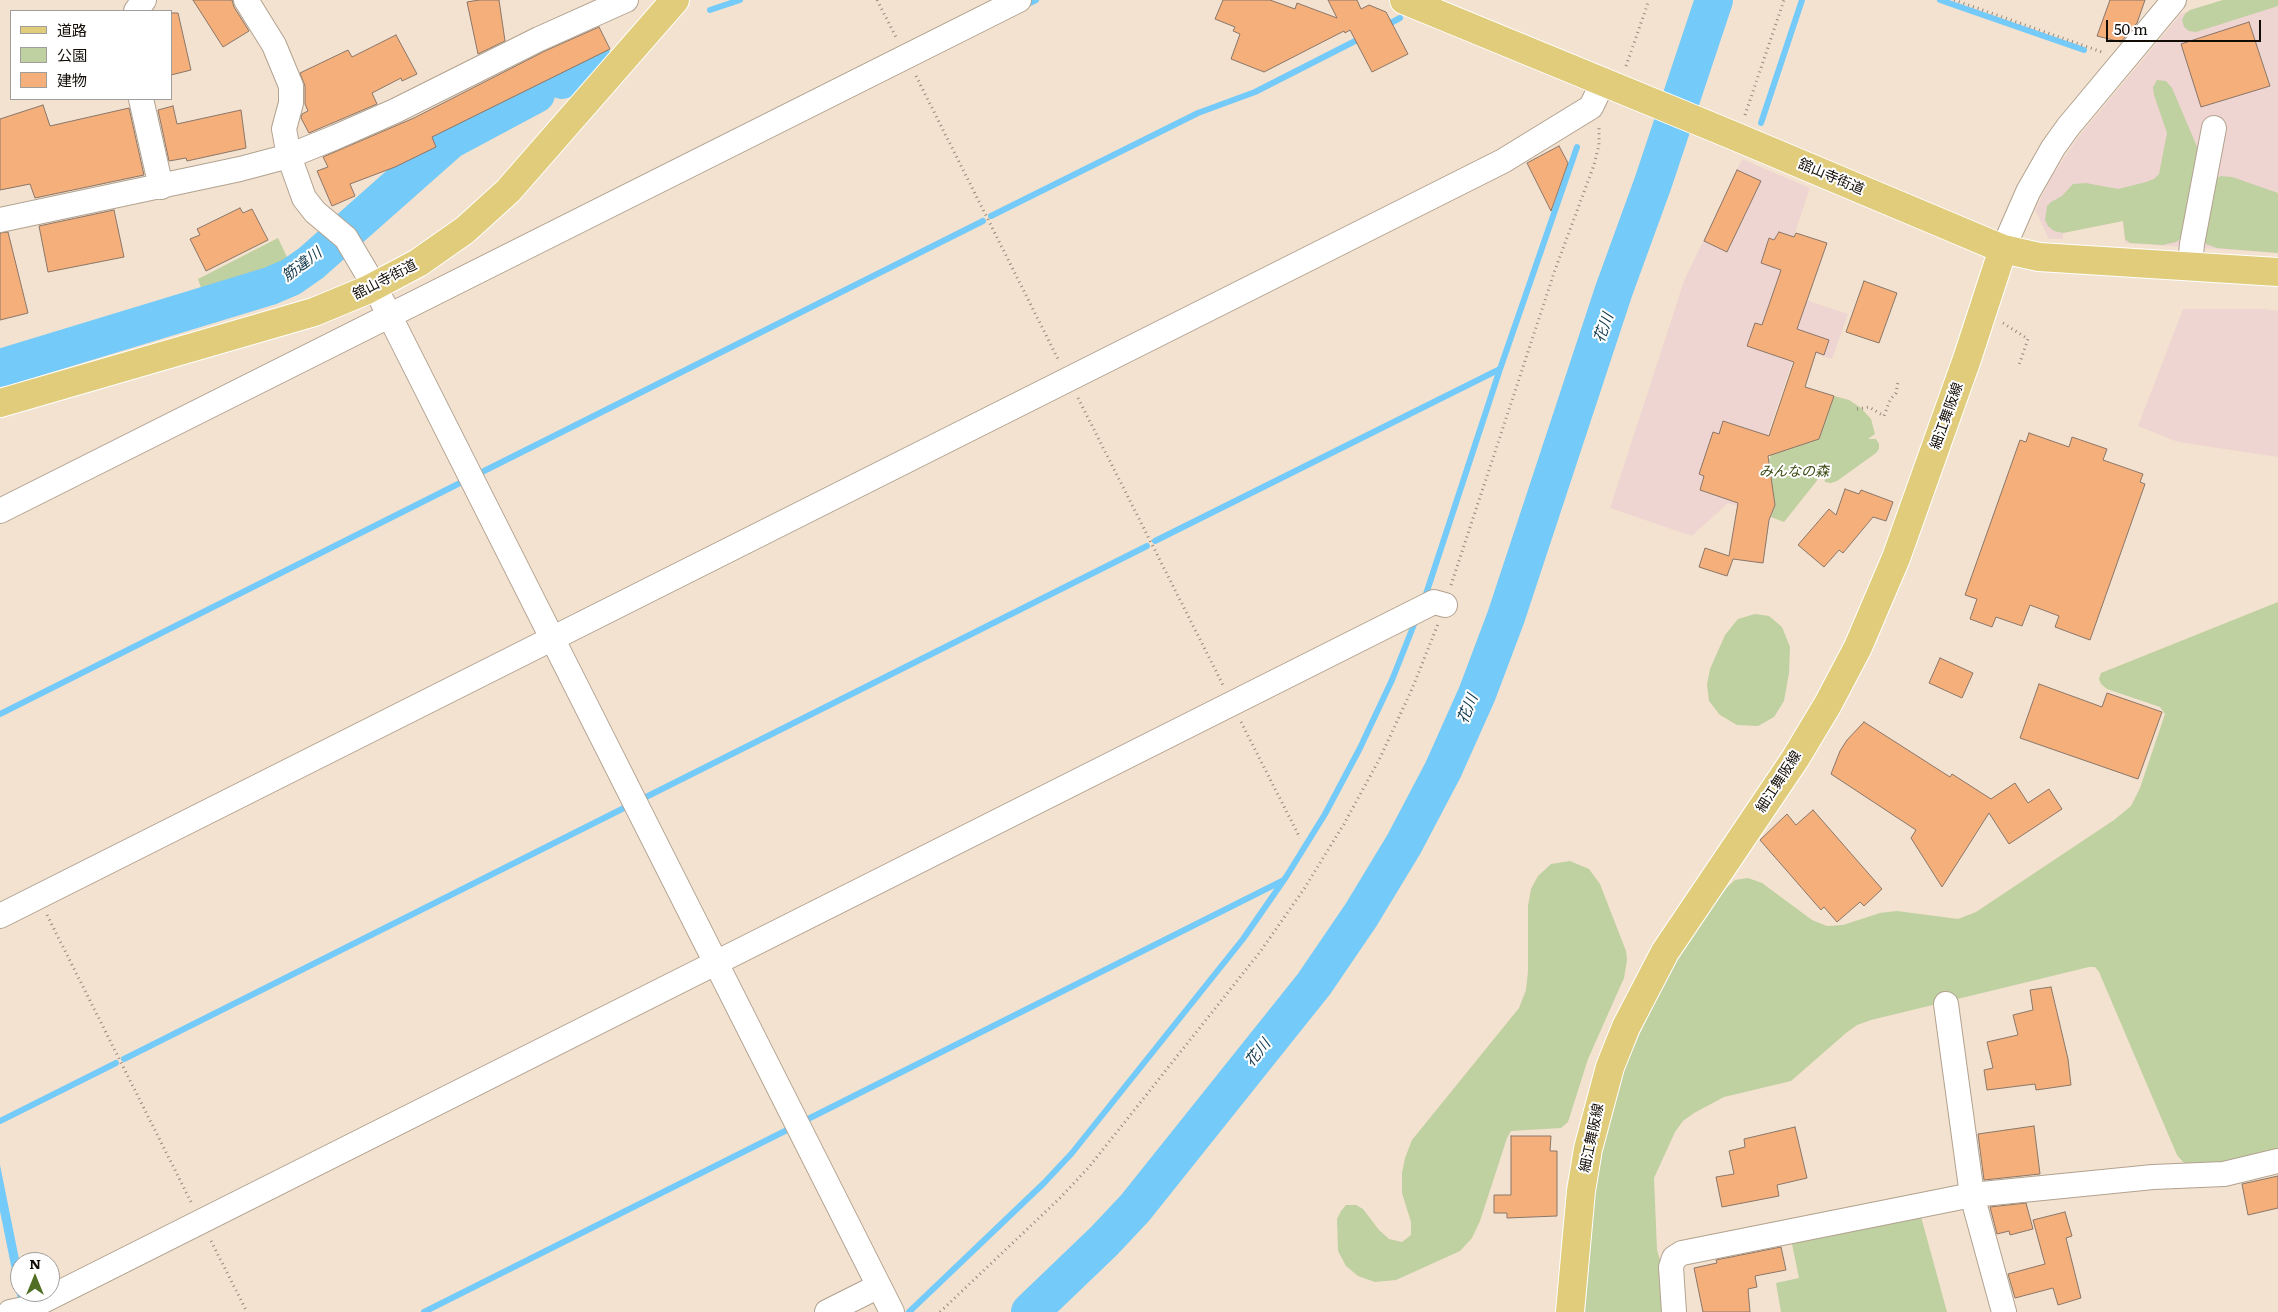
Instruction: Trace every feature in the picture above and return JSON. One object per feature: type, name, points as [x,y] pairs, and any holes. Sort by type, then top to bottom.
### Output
[{"type":"main road","name":"舘山寺街道","points":[[0,403],[314,312],[375,287],[418,263],[465,230],[528,170],[675,0]]},
{"type":"main road","name":"舘山寺街道","points":[[1404,0],[2003,249],[2039,257],[2278,272]]},
{"type":"main road","name":"細江舞阪線","points":[[1570,1312],[1581,1191],[1588,1149],[1600,1099],[1626,1027],[1666,952],[1795,759],[1828,704],[1858,647],[1896,558],[1967,359],[2003,249]]},
{"type":"street","points":[[246,0],[274,45],[291,86],[291,103],[284,129],[289,156],[308,205],[343,235],[390,315],[892,1312]]},
{"type":"street","points":[[0,220],[240,169],[289,156],[378,118],[539,39],[626,0]]},
{"type":"street","points":[[0,511],[1019,0]]},
{"type":"street","points":[[2003,249],[2028,192],[2053,148],[2174,0]]},
{"type":"street","points":[[2187,0],[2194,0]]},
{"type":"street","points":[[0,916],[1503,161],[1591,107],[1614,86]]},
{"type":"street","points":[[141,100],[161,186]]},
{"type":"street","points":[[2190,265],[2192,244],[2214,128]]},
{"type":"street","points":[[10,1312],[29,1308],[1434,602],[1445,605]]},
{"type":"street","points":[[1946,1004],[1972,1195],[2004,1312]]},
{"type":"street","points":[[1674,1312],[1671,1267],[1674,1258],[1682,1253],[1972,1195],[2153,1176],[2224,1174],[2278,1161]]},
{"type":"street","points":[[826,1312],[878,1286]]},
{"type":"street","points":[[0,1306],[1,1312]]},
{"type":"path","points":[[877,0],[1300,838]]},
{"type":"path","points":[[1614,86],[1649,0]]},
{"type":"path","points":[[1735,136],[1784,0]]},
{"type":"path","points":[[1954,0],[2124,59]]},
{"type":"path","points":[[940,1312],[1060,1198],[1088,1167],[1260,952],[1304,889],[1334,841],[1380,758],[1412,689],[1445,605],[1555,270],[1594,165],[1599,145],[1600,125],[1591,107]]},
{"type":"path","points":[[2002,323],[2028,339],[2019,365]]},
{"type":"path","points":[[1857,409],[1869,407],[1884,416],[1890,400],[1896,393],[1898,382]]},
{"type":"path","points":[[38,897],[246,1312]]},
{"type":"shaded area","points":[[2223,0],[2278,0],[2278,253],[2125,243],[2123,221],[2063,233],[2063,239],[2049,239],[2035,210],[2052,176],[2079,136],[2181,14]]},
{"type":"shaded area","points":[[1742,159],[1810,188],[1776,290],[1848,314],[1832,359],[1797,348],[1743,508],[1728,503],[1692,536],[1610,508],[1684,281]]},
{"type":"shaded area","points":[[2183,309],[2264,309],[2278,311],[2278,457],[2178,442],[2138,426]]},
{"type":"green space","points":[[2223,0],[2278,0],[2278,6],[2196,32],[2189,31],[2184,27],[2182,20],[2190,10]]},
{"type":"green space","points":[[2157,80],[2166,81],[2172,88],[2198,149],[2184,236],[2176,242],[2163,245],[2130,243],[2125,239],[2123,221],[2063,233],[2054,231],[2045,220],[2047,206],[2062,196],[2073,184],[2086,183],[2118,189],[2146,182],[2154,179],[2159,174],[2167,133],[2154,95],[2153,87]]},
{"type":"green space","points":[[2221,176],[2232,177],[2278,193],[2278,253],[2217,248],[2206,244],[2202,237],[2213,180]]},
{"type":"green space","points":[[334,233],[307,258],[289,271],[268,280],[205,299],[198,279],[278,238],[287,257]]},
{"type":"green space","name":"みんなの森","points":[[1834,396],[1849,400],[1861,408],[1871,419],[1875,434],[1868,439],[1876,439],[1879,449],[1837,481],[1825,482],[1823,473],[1784,522],[1771,517],[1775,505],[1769,461],[1771,455],[1819,439]]},
{"type":"green space","points":[[2278,602],[2278,1153],[2236,1164],[2190,1166],[2183,1162],[2177,1155],[2099,972],[2095,967],[2089,967],[1857,1025],[1791,1081],[1724,1097],[1694,1113],[1683,1121],[1675,1132],[1654,1178],[1657,1250],[1662,1267],[1667,1312],[1585,1312],[1595,1192],[1601,1151],[1623,1071],[1657,995],[1677,960],[1725,889],[1735,880],[1748,878],[1762,883],[1812,920],[1827,926],[1843,925],[1880,913],[1897,911],[1958,919],[1976,912],[2114,820],[2131,806],[2140,788],[2165,714],[2160,707],[2107,689],[2101,684],[2099,679],[2101,673]]},
{"type":"green space","points":[[1755,614],[1769,616],[1782,627],[1790,647],[1789,673],[1784,701],[1774,717],[1758,726],[1737,725],[1720,715],[1709,701],[1707,685],[1710,669],[1725,635],[1738,619]]},
{"type":"green space","points":[[1570,861],[1589,869],[1600,884],[1626,951],[1627,960],[1624,978],[1588,1059],[1568,1122],[1561,1128],[1511,1131],[1507,1138],[1480,1221],[1472,1238],[1460,1251],[1396,1280],[1375,1282],[1358,1276],[1346,1266],[1338,1251],[1337,1219],[1341,1211],[1346,1205],[1356,1205],[1363,1209],[1379,1230],[1389,1239],[1402,1242],[1411,1235],[1411,1222],[1402,1193],[1402,1173],[1412,1140],[1519,1008],[1526,990],[1528,971],[1528,906],[1531,889],[1538,876],[1551,864]]},
{"type":"green space","points":[[1920,1213],[1947,1312],[1781,1312],[1776,1283],[1799,1278],[1791,1239]]},
{"type":"water","points":[[0,1165],[18,1252],[10,1252],[10,1260],[0,1211]]},
{"type":"building","points":[[193,0],[232,0],[234,7],[249,31],[223,47]]},
{"type":"building","points":[[499,0],[505,41],[478,54],[467,2]]},
{"type":"building","points":[[1223,0],[1270,0],[1295,9],[1297,3],[1337,18],[1328,0],[1357,0],[1361,9],[1369,5],[1386,12],[1408,54],[1372,72],[1350,30],[1345,33],[1344,31],[1264,72],[1231,59],[1240,34],[1233,31],[1235,27],[1215,19]]},
{"type":"building","points":[[2110,0],[2145,0],[2137,23],[2121,42],[2097,36]]},
{"type":"building","points":[[172,13],[178,13],[191,70],[172,75]]},
{"type":"building","points":[[2249,22],[2270,86],[2201,107],[2181,44]]},
{"type":"building","points":[[599,27],[610,49],[432,137],[436,147],[395,167],[350,184],[355,196],[332,206],[317,171],[328,167],[323,157],[414,118],[545,51]]},
{"type":"building","points":[[396,35],[417,74],[402,81],[401,78],[372,93],[377,104],[309,133],[301,118],[302,114],[308,111],[305,104],[305,86],[300,73],[348,50],[352,57]]},
{"type":"building","points":[[43,105],[50,126],[129,108],[144,175],[35,198],[30,184],[0,190],[0,119]]},
{"type":"building","points":[[173,106],[177,124],[241,110],[246,148],[187,161],[186,158],[169,161],[158,110]]},
{"type":"building","points":[[1559,146],[1568,163],[1551,211],[1527,163]]},
{"type":"building","points":[[1737,170],[1761,181],[1727,252],[1704,241]]},
{"type":"building","points":[[240,208],[243,213],[252,209],[268,240],[206,271],[190,239],[200,235],[197,229]]},
{"type":"building","points":[[114,210],[124,257],[48,272],[39,226]]},
{"type":"building","points":[[8,232],[28,313],[0,320],[0,233]]},
{"type":"building","points":[[1779,232],[1794,237],[1796,233],[1827,243],[1797,329],[1829,340],[1824,355],[1816,352],[1805,387],[1834,396],[1819,439],[1768,456],[1775,505],[1769,520],[1763,563],[1733,559],[1727,576],[1699,567],[1705,548],[1729,556],[1738,503],[1700,490],[1704,476],[1699,474],[1713,432],[1719,434],[1723,421],[1769,436],[1794,362],[1747,346],[1755,323],[1762,325],[1781,270],[1761,263],[1769,238],[1774,240]]},
{"type":"building","points":[[1864,281],[1897,293],[1879,343],[1846,332]]},
{"type":"building","points":[[2029,433],[2069,447],[2072,437],[2107,449],[2103,460],[2143,474],[2140,482],[2145,484],[2090,640],[2055,627],[2059,616],[2030,605],[2022,626],[1996,617],[1992,627],[1970,619],[1977,599],[1965,595],[2020,440],[2026,442]]},
{"type":"building","points":[[1845,489],[1859,494],[1861,490],[1893,502],[1886,521],[1873,517],[1843,553],[1839,550],[1824,567],[1798,545],[1829,509],[1836,515]]},
{"type":"building","points":[[1940,658],[1973,673],[1962,698],[1929,683]]},
{"type":"building","points":[[2039,684],[2102,707],[2107,693],[2162,712],[2138,779],[2020,738]]},
{"type":"building","points":[[1864,722],[1950,777],[1952,774],[1991,799],[2015,783],[2028,803],[2049,789],[2062,809],[2009,844],[1989,813],[1942,887],[1911,838],[1916,830],[1831,774],[1840,751],[1847,740]]},
{"type":"building","points":[[1813,810],[1882,889],[1864,906],[1860,902],[1837,922],[1824,907],[1821,910],[1760,840],[1787,814],[1796,825]]},
{"type":"building","points":[[2051,987],[2068,1059],[2071,1085],[2036,1090],[2035,1084],[1987,1090],[1984,1070],[1993,1068],[1987,1042],[2018,1035],[2013,1015],[2033,1010],[2030,990]]},
{"type":"building","points":[[2034,1126],[2040,1174],[1984,1180],[1978,1134]]},
{"type":"building","points":[[1795,1127],[1807,1178],[1777,1185],[1779,1196],[1722,1207],[1716,1177],[1734,1174],[1729,1151],[1745,1147],[1744,1139]]},
{"type":"building","points":[[1511,1136],[1551,1136],[1550,1151],[1557,1151],[1557,1216],[1507,1218],[1507,1213],[1494,1213],[1494,1195],[1511,1195]]},
{"type":"building","points":[[2278,1176],[2278,1208],[2248,1215],[2242,1184]]},
{"type":"building","points":[[2026,1203],[2033,1229],[2010,1235],[2009,1231],[1997,1234],[1990,1207]]},
{"type":"building","points":[[2065,1212],[2072,1236],[2066,1238],[2081,1298],[2058,1305],[2053,1288],[2015,1298],[2008,1274],[2045,1264],[2033,1220]]},
{"type":"building","points":[[1781,1247],[1786,1270],[1755,1276],[1757,1287],[1748,1289],[1750,1312],[1703,1312],[1694,1268],[1717,1263],[1716,1260]]},
{"type":"waterway","points":[[710,10],[740,0]]},
{"type":"waterway","points":[[1024,6],[1036,0]]},
{"type":"waterway","name":"花川","points":[[1030,1312],[1104,1241],[1135,1208],[1314,984],[1361,915],[1404,844],[1443,770],[1477,694],[1506,617],[1614,290],[1653,183],[1714,0]]},
{"type":"waterway","points":[[1761,123],[1802,0]]},
{"type":"waterway","points":[[1940,0],[2084,50]]},
{"type":"waterway","points":[[1385,26],[1400,18]]},
{"type":"waterway","points":[[991,216],[1198,113],[1255,92],[1363,37]]},
{"type":"waterway","name":"筋違川","points":[[562,80],[594,62]]},
{"type":"waterway","name":"筋違川","points":[[0,368],[270,286],[291,277],[311,263],[450,140],[536,94]]},
{"type":"waterway","points":[[1425,597],[1500,369],[1577,147]]},
{"type":"waterway","points":[[478,474],[983,221]]},
{"type":"waterway","points":[[1155,541],[1500,369]]},
{"type":"waterway","points":[[0,714],[464,481]]},
{"type":"waterway","points":[[642,799],[1147,546]]},
{"type":"waterway","points":[[909,1312],[1044,1183],[1072,1153],[1243,939],[1286,877],[1325,814],[1360,748],[1392,680],[1415,622]]},
{"type":"waterway","points":[[124,1059],[628,806]]},
{"type":"waterway","points":[[804,1121],[1282,881]]},
{"type":"waterway","points":[[0,1121],[116,1063]]},
{"type":"waterway","points":[[424,1312],[791,1128]]}]
